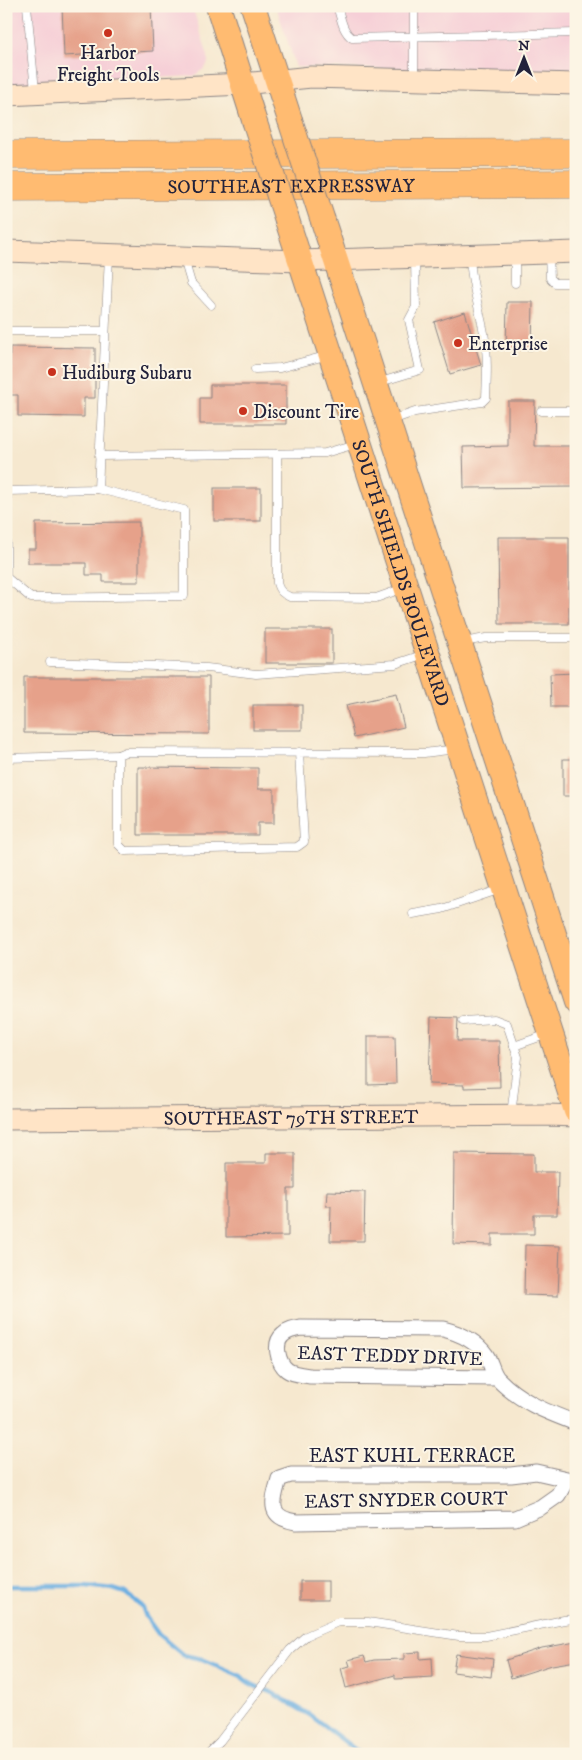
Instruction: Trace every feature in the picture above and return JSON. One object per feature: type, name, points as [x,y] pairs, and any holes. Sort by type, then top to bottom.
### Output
[{"type":"highway","name":"SOUTHEAST EXPRESSWAY","points":[[6,156],[576,153]]},
{"type":"highway","name":"SOUTHEAST EXPRESSWAY","points":[[6,187],[576,184]]},
{"type":"main road","name":"SOUTH SHIELDS BOULEVARD","points":[[218,6],[358,443],[576,1111]]},
{"type":"main road","name":"SOUTH SHIELDS BOULEVARD","points":[[253,6],[576,1002]]},
{"type":"main road","points":[[415,615],[446,603]]},
{"type":"street","points":[[6,95],[243,84],[311,77],[576,84]]},
{"type":"street","points":[[6,251],[300,261],[576,252]]},
{"type":"street","name":"SOUTHEAST 79TH STREET","points":[[6,1119],[576,1116]]},
{"type":"street","name":"EAST TEDDY DRIVE","points":[[301,1328],[443,1329],[457,1333],[473,1343],[485,1354],[497,1378],[310,1376],[288,1371],[280,1363],[279,1339],[293,1329],[301,1328]]},
{"type":"street","points":[[497,1378],[536,1408],[576,1423]]},
{"type":"street","name":"EAST KUHL TERRACE","points":[[272,1501],[279,1479],[291,1476],[511,1476],[536,1472],[571,1477]]},
{"type":"street","name":"EAST SNYDER COURT","points":[[272,1501],[275,1511],[279,1516],[285,1520],[296,1522],[515,1518],[541,1507],[558,1495],[571,1477]]},
{"type":"lane","points":[[27,6],[35,94]]},
{"type":"lane","points":[[337,6],[344,28],[352,38],[576,33]]},
{"type":"lane","points":[[414,6],[414,79]]},
{"type":"lane","points":[[549,253],[550,278],[555,283],[576,283]]},
{"type":"lane","points":[[515,254],[515,283]]},
{"type":"lane","points":[[98,489],[109,255]]},
{"type":"lane","points":[[388,421],[415,412],[482,402],[486,398],[485,335],[471,276],[470,256]]},
{"type":"lane","points":[[184,258],[191,283],[211,306]]},
{"type":"lane","points":[[376,384],[420,370],[409,320],[416,307],[415,258]]},
{"type":"lane","points":[[6,331],[105,332]]},
{"type":"lane","points":[[255,369],[280,368],[330,355]]},
{"type":"lane","points":[[541,411],[576,411]]},
{"type":"lane","points":[[99,456],[325,453],[358,443]]},
{"type":"lane","points":[[277,454],[278,589],[290,597],[376,598],[406,588]]},
{"type":"lane","points":[[98,489],[184,510],[184,596],[31,598],[6,578],[7,491],[98,489]]},
{"type":"lane","points":[[459,642],[486,638],[576,638]]},
{"type":"lane","points":[[50,662],[207,668],[256,674],[395,664],[427,653]]},
{"type":"lane","points":[[6,758],[118,755],[125,752],[424,753],[458,749]]},
{"type":"lane","points":[[118,755],[118,844],[125,851],[297,847],[304,842],[299,752]]},
{"type":"lane","points":[[413,914],[442,908],[503,888]]},
{"type":"lane","points":[[463,1021],[494,1019],[507,1024],[518,1057],[511,1115]]},
{"type":"lane","points":[[514,1046],[550,1033]]},
{"type":"lane","points":[[207,1754],[220,1741],[290,1650],[306,1636],[338,1622],[368,1622],[459,1636],[486,1636],[576,1619]]},
{"type":"shaded area","points":[[6,6],[192,6],[208,56],[208,63],[205,68],[194,76],[6,85]]},
{"type":"shaded area","points":[[276,6],[576,6],[576,73],[296,67]]},
{"type":"building","name":"Harbor Freight Tools","points":[[62,6],[151,6],[153,51],[64,56]]},
{"type":"building","points":[[507,302],[533,302],[532,350],[506,349]]},
{"type":"building","name":"Enterprise","points":[[465,312],[481,365],[450,374],[434,322]]},
{"type":"building","name":"Hudiburg Subaru","points":[[10,347],[95,348],[95,398],[84,398],[84,417],[18,416],[18,395],[9,395]]},
{"type":"building","name":"Discount Tire","points":[[210,385],[286,385],[286,424],[200,424],[200,398],[210,398]]},
{"type":"building","points":[[508,401],[535,401],[534,446],[576,446],[576,487],[464,488],[463,447],[508,446]]},
{"type":"building","points":[[214,488],[261,488],[261,521],[214,521]]},
{"type":"building","points":[[139,522],[139,582],[103,582],[103,575],[86,575],[86,563],[28,563],[28,549],[36,549],[36,523]]},
{"type":"building","points":[[498,537],[569,537],[569,624],[499,624]]},
{"type":"building","points":[[265,629],[332,629],[332,663],[265,663]]},
{"type":"building","points":[[576,673],[576,707],[551,707],[550,674]]},
{"type":"building","points":[[24,677],[209,677],[209,734],[24,733]]},
{"type":"building","points":[[396,694],[404,727],[354,738],[346,705]]},
{"type":"building","points":[[253,705],[302,705],[302,730],[253,730]]},
{"type":"building","points":[[563,759],[576,759],[576,796],[563,796]]},
{"type":"building","points":[[138,767],[258,768],[258,789],[274,789],[274,823],[258,823],[258,835],[138,835]]},
{"type":"building","points":[[431,1017],[458,1018],[457,1041],[499,1041],[500,1087],[464,1088],[464,1085],[429,1084]]},
{"type":"building","points":[[368,1036],[395,1036],[396,1084],[368,1085]]},
{"type":"building","points":[[266,1153],[295,1153],[295,1189],[288,1189],[288,1236],[226,1237],[226,1163],[266,1163]]},
{"type":"building","points":[[454,1153],[534,1154],[534,1172],[558,1172],[557,1215],[534,1215],[534,1234],[492,1234],[492,1245],[453,1244]]},
{"type":"building","points":[[327,1191],[365,1192],[364,1241],[330,1241],[331,1206],[326,1206]]},
{"type":"building","points":[[525,1245],[560,1246],[558,1296],[524,1295]]},
{"type":"building","points":[[300,1581],[328,1581],[328,1600],[300,1600]]},
{"type":"building","points":[[576,1642],[576,1661],[552,1665],[511,1678],[506,1660],[542,1648]]},
{"type":"building","points":[[420,1652],[420,1659],[432,1658],[433,1677],[395,1679],[395,1675],[346,1688],[341,1668],[350,1666],[348,1660],[364,1656],[366,1662],[404,1659],[404,1653]]},
{"type":"building","points":[[456,1654],[493,1659],[491,1677],[453,1672]]},
{"type":"waterway","points":[[6,1586],[86,1586],[113,1589],[125,1593],[142,1606],[146,1617],[159,1635],[183,1655],[202,1659],[269,1691],[310,1715],[361,1754]]},
{"type":"place","name":"Harbor Freight Tools","points":[[108,33]]},
{"type":"place","name":"Enterprise","points":[[458,343]]},
{"type":"place","name":"Hudiburg Subaru","points":[[52,372]]},
{"type":"place","name":"Discount Tire","points":[[243,411]]}]
